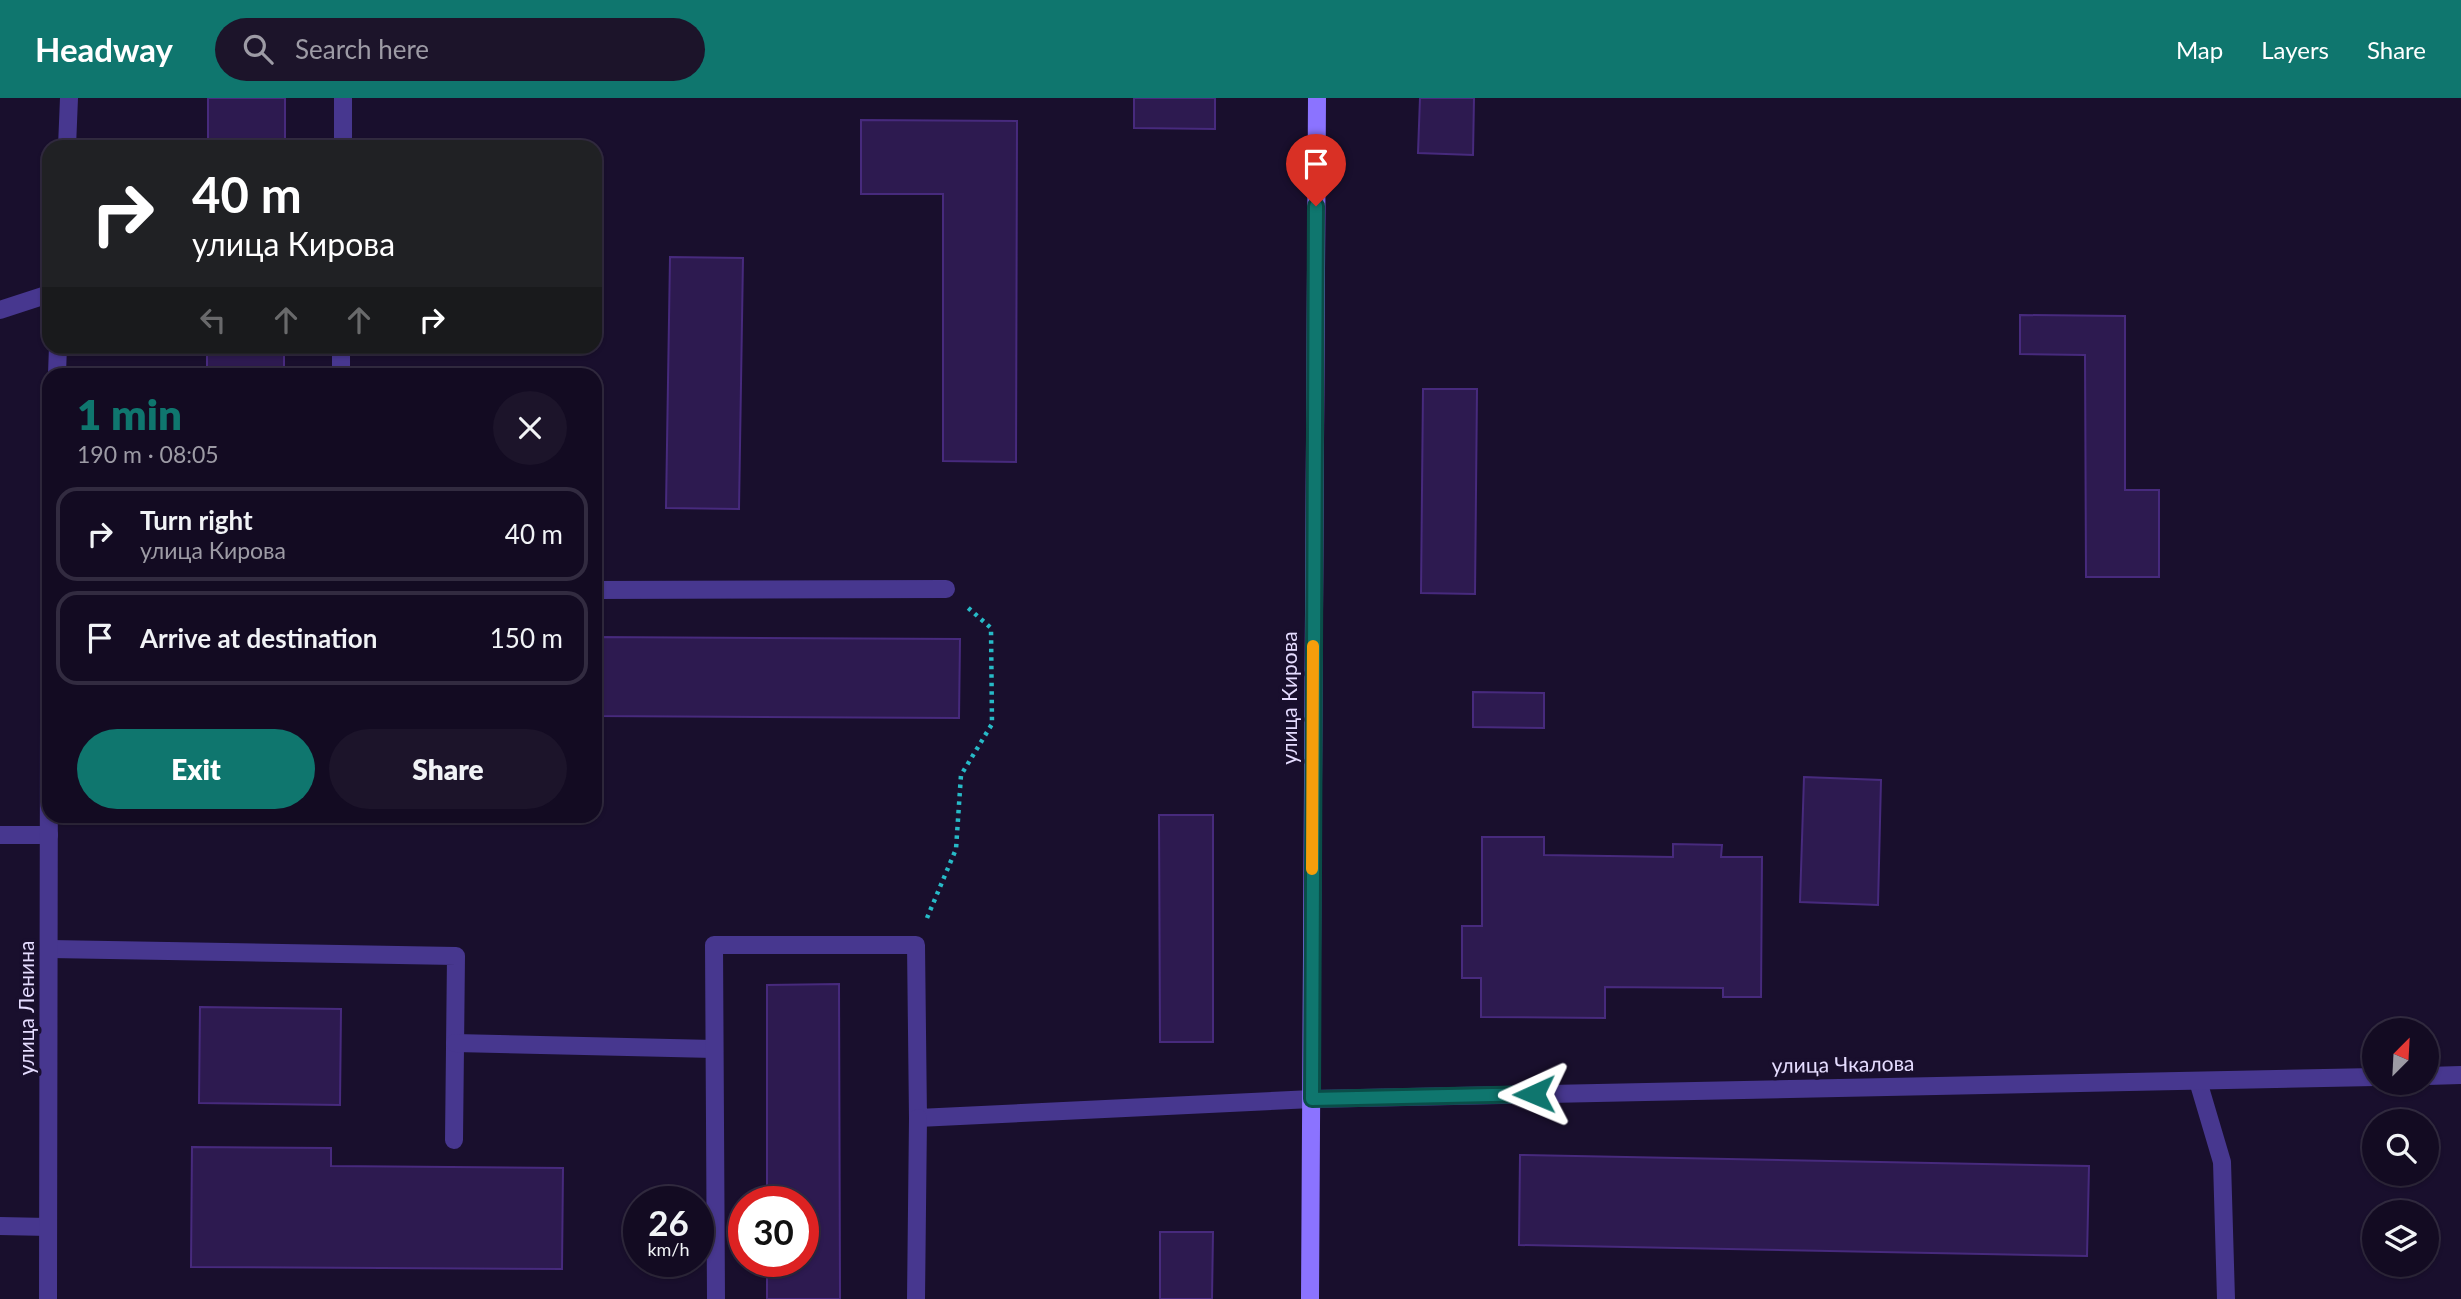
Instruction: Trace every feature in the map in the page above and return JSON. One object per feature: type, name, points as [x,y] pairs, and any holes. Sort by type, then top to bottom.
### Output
[{"type":"street","points":[[67,140],[69,98]]},
{"type":"street","points":[[343,98],[343,140]]},
{"type":"street","name":"улица Кирова","points":[[1310,1299],[1317,98]]},
{"type":"street","points":[[0,310],[42,296]]},
{"type":"street","points":[[602,590],[946,589]]},
{"type":"street","name":"улица Ленина","points":[[48,1299],[49,823]]},
{"type":"street","points":[[0,835],[49,835]]},
{"type":"street","points":[[716,1299],[714,945],[916,945],[916,1299]]},
{"type":"street","points":[[50,949],[456,956],[454,1140]]},
{"type":"street","points":[[455,1043],[714,1049]]},
{"type":"street","points":[[2440,1076],[2461,1075]]},
{"type":"street","name":"улица Чкалова","points":[[918,1118],[1312,1099],[2362,1077]]},
{"type":"street","points":[[2198,1081],[2222,1162],[2226,1299]]},
{"type":"street","points":[[0,1226],[48,1227]]},
{"type":"path","points":[[916,945],[956,849],[961,775],[992,724],[990,628],[946,589]]},
{"type":"building","points":[[208,98],[285,98],[285,140],[208,140]]},
{"type":"building","points":[[1134,98],[1215,98],[1215,129],[1134,128]]},
{"type":"building","points":[[1420,98],[1474,98],[1473,155],[1418,153]]},
{"type":"building","points":[[861,120],[1017,121],[1016,462],[943,461],[943,194],[861,194]]},
{"type":"building","points":[[670,257],[743,258],[739,509],[666,508]]},
{"type":"building","points":[[2020,315],[2125,316],[2125,490],[2159,490],[2159,577],[2086,577],[2085,355],[2020,354]]},
{"type":"building","points":[[207,354],[284,354],[284,368],[207,368]]},
{"type":"building","points":[[1423,389],[1477,389],[1475,594],[1421,593]]},
{"type":"building","points":[[602,637],[960,639],[959,718],[602,716]]},
{"type":"building","points":[[1473,692],[1544,693],[1544,728],[1473,727]]},
{"type":"building","points":[[1804,777],[1881,780],[1878,905],[1800,902]]},
{"type":"building","points":[[1159,815],[1213,815],[1213,1042],[1160,1042]]},
{"type":"building","points":[[1482,837],[1544,837],[1544,855],[1673,857],[1673,844],[1722,845],[1721,857],[1762,857],[1761,997],[1723,997],[1723,988],[1605,987],[1605,1018],[1481,1017],[1481,978],[1462,978],[1462,926],[1482,926]]},
{"type":"building","points":[[839,984],[840,1299],[767,1299],[767,1277],[819,1277],[819,1186],[767,1186],[767,985]]},
{"type":"building","points":[[200,1007],[341,1009],[340,1105],[199,1103]]},
{"type":"building","points":[[192,1147],[331,1148],[331,1166],[563,1168],[562,1269],[191,1267]]},
{"type":"building","points":[[1520,1155],[2089,1166],[2087,1256],[1519,1245]]},
{"type":"building","points":[[1160,1232],[1213,1232],[1212,1299],[1160,1299]]},
{"type":"slow traffic","points":[[1312,869],[1313,646]]},
{"type":"route","points":[[1316,206],[1312,1099],[1534,1094]]}]
